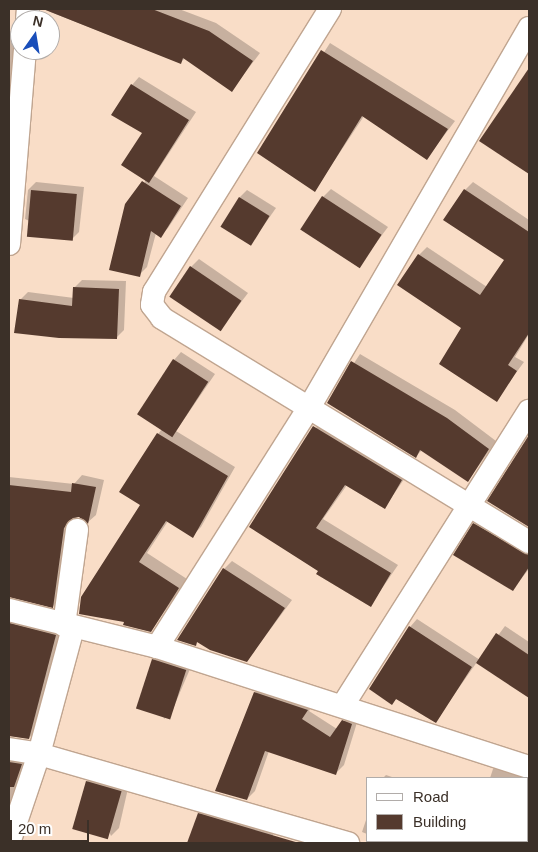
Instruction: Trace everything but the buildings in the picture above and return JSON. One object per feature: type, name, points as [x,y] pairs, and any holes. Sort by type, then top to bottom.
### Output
[{"type":"street","points":[[330,9],[154,292],[152,305],[162,318],[310,406],[529,542]]},
{"type":"street","points":[[157,647],[310,406],[529,28]]},
{"type":"street","points":[[9,244],[13,163],[24,60]]},
{"type":"street","points":[[343,705],[471,506],[529,411]]},
{"type":"street","points":[[9,843],[39,754],[68,626],[77,530]]},
{"type":"street","points":[[9,610],[157,647],[343,705],[380,722],[529,767]]},
{"type":"street","points":[[9,748],[39,754],[348,843]]}]
